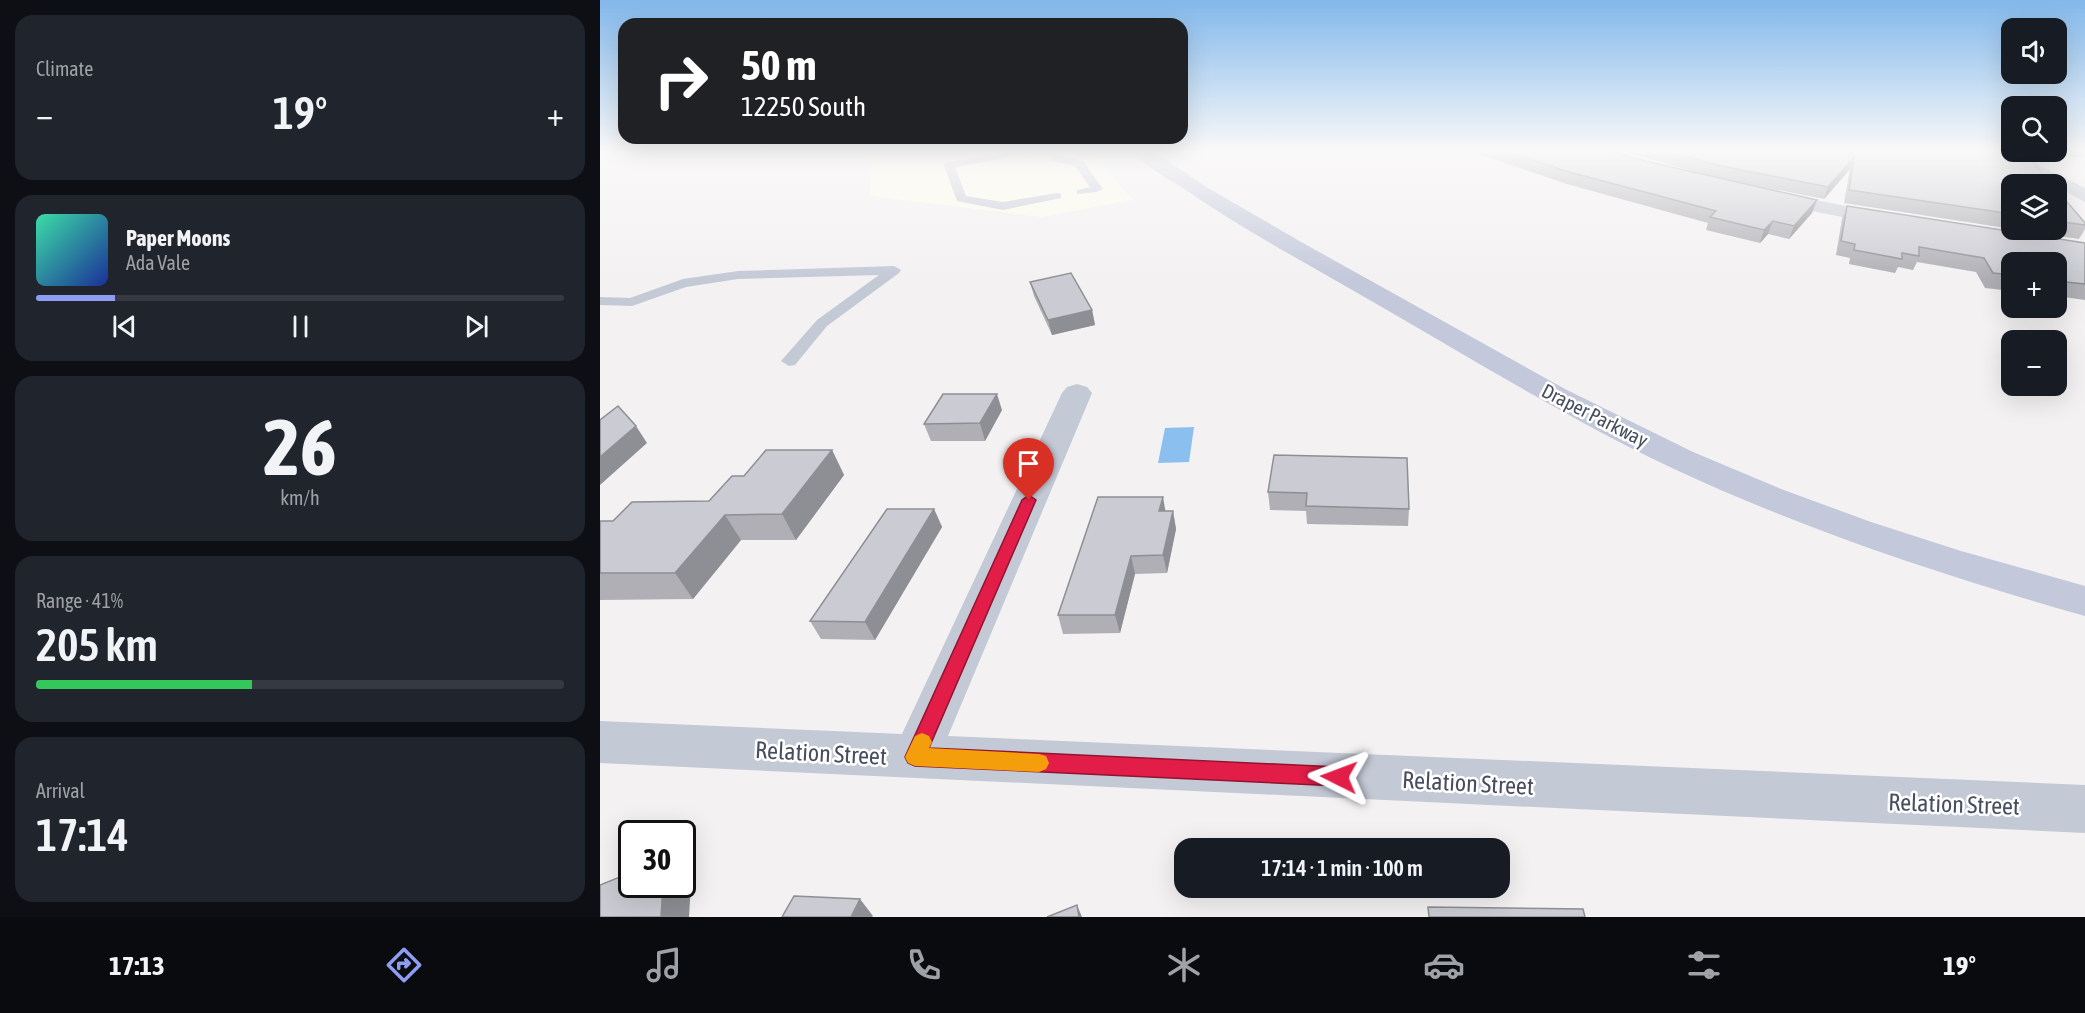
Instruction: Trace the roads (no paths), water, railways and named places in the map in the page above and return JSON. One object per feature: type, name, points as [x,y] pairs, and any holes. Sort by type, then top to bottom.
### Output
[{"type":"main road","name":"Draper Parkway","points":[[1205,194],[1558,397],[1724,479],[1822,518],[1936,558],[2085,601]]},
{"type":"street","points":[[1754,194],[1908,223]]},
{"type":"street","points":[[915,757],[1077,393]]},
{"type":"street","name":"Relation Street","points":[[600,742],[2085,809]]},
{"type":"lane","points":[[959,194],[961,199],[1002,206],[1058,196]]},
{"type":"lane","points":[[600,301],[632,302],[683,283],[738,275],[894,270],[822,323],[789,361]]},
{"type":"water","points":[[1194,427],[1189,462],[1158,463],[1165,428]]}]
